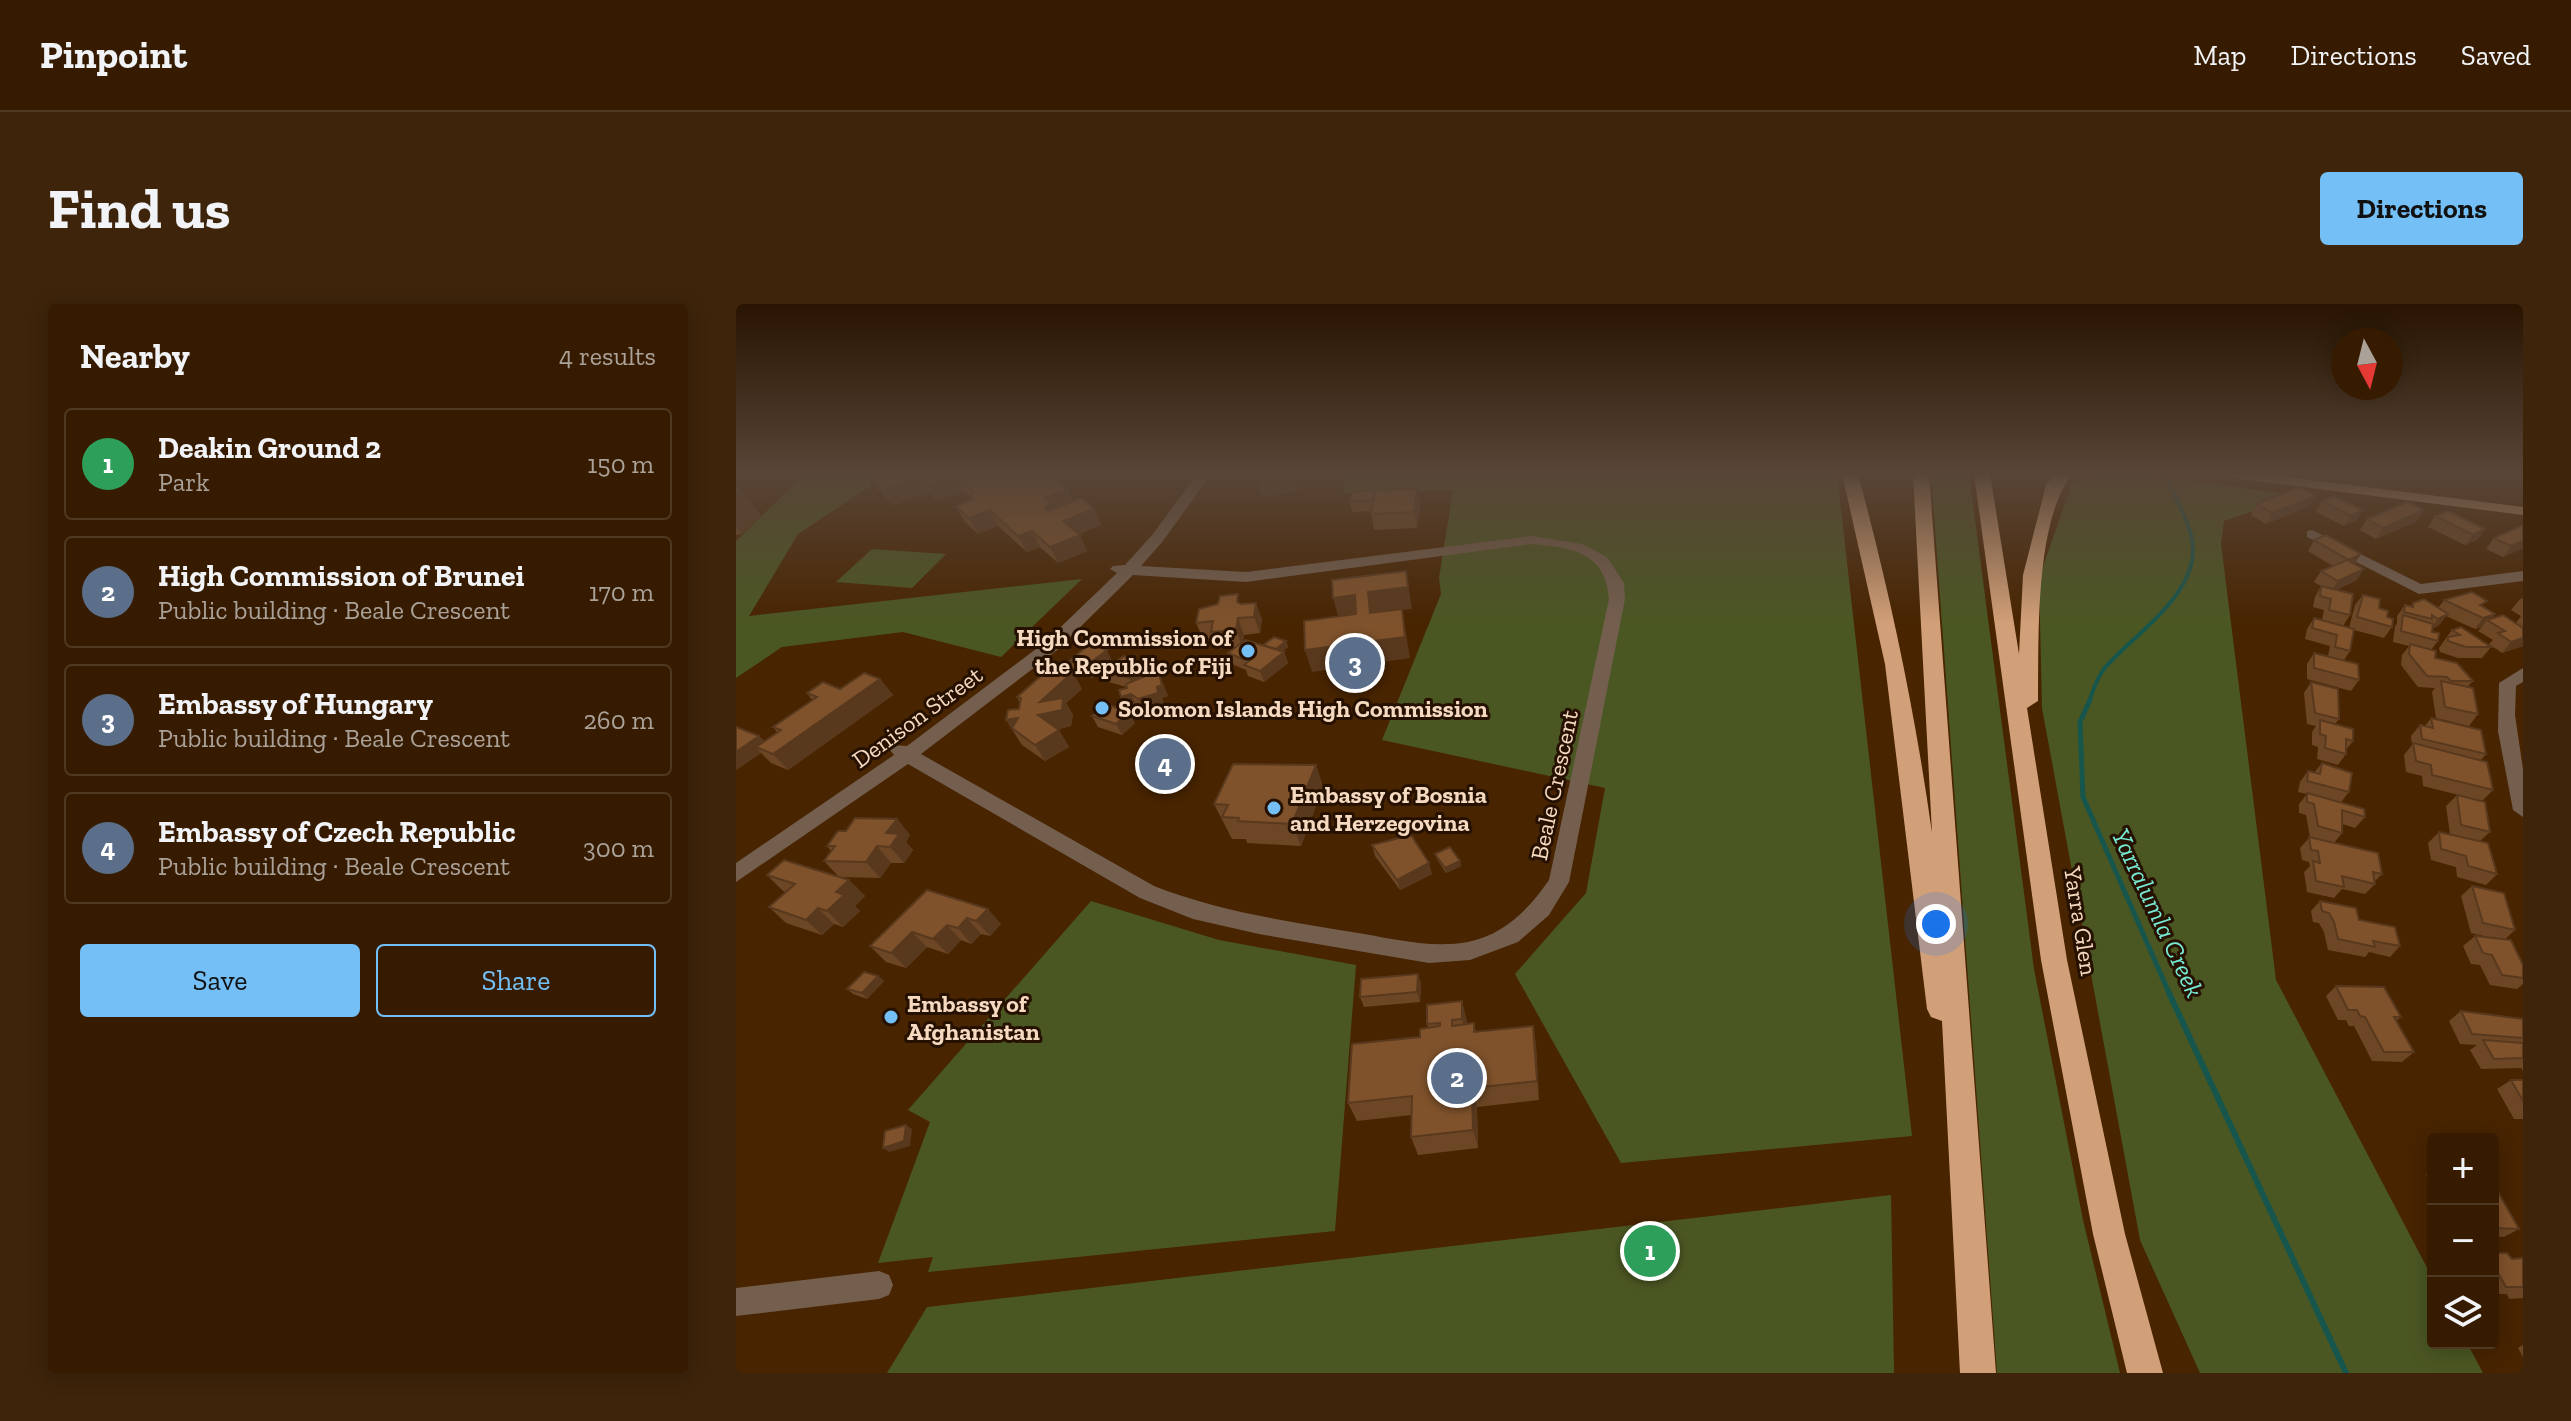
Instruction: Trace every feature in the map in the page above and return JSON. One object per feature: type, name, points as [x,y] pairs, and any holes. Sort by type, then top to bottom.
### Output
[{"type":"highway","points":[[1862,524],[1886,618],[1914,787],[1975,1321]]},
{"type":"highway","points":[[1924,524],[1978,1373]]},
{"type":"highway","name":"Yarra Glen","points":[[1989,524],[2069,1046],[2109,1234],[2145,1373]]},
{"type":"highway","points":[[2025,764],[2032,575],[2045,524]]},
{"type":"street","name":"Denison Street","points":[[1124,570],[1158,524]]},
{"type":"street","name":"Denison Street","points":[[736,874],[1046,652],[1169,524]]},
{"type":"street","points":[[2312,534],[2419,589],[2523,576]]},
{"type":"street","name":"Beale Crescent","points":[[905,753],[1147,892],[1193,910],[1429,954],[1470,951],[1510,936],[1541,909],[1559,882],[1617,599],[1618,581],[1611,568],[1576,546],[1532,540],[1246,577],[1124,570]]},
{"type":"street","points":[[2523,674],[2508,683],[2505,699],[2507,732],[2523,810]]},
{"type":"street","name":"Denison Street","points":[[736,859],[905,753]]},
{"type":"street","points":[[736,1302],[879,1285]]},
{"type":"green space","points":[[754,524],[813,524],[798,534],[749,616],[1082,579],[1001,657],[903,632],[782,647],[736,678],[736,541]]},
{"type":"green space","points":[[1448,524],[1843,524],[1912,1136],[1621,1163],[1515,974],[1586,893],[1605,788],[1382,740],[1441,594],[1439,578]]},
{"type":"green space","points":[[1935,524],[1976,524],[2034,969],[2083,1220],[2120,1373],[1997,1373]]},
{"type":"green space","points":[[2058,524],[2224,524],[2221,544],[2276,980],[2427,1268],[2427,1349],[2470,1349],[2483,1373],[2200,1373],[2140,1240],[2042,708],[2039,578]]},
{"type":"green space","points":[[872,549],[946,554],[912,588],[836,582]]},
{"type":"green space","points":[[1091,901],[1219,940],[1356,965],[1335,1231],[928,1272],[933,1257],[878,1263],[930,1122],[908,1110]]},
{"type":"green space","points":[[1891,1195],[1894,1373],[887,1373],[927,1307]]},
{"type":"building","points":[[1005,524],[1067,524],[1080,535],[1050,547],[1032,531],[1018,536]]},
{"type":"building","points":[[2451,524],[2474,524],[2485,529],[2473,535]]},
{"type":"building","points":[[2523,525],[2523,541],[2511,546],[2494,538]]},
{"type":"building","points":[[2326,535],[2361,554],[2349,560],[2314,540]]},
{"type":"building","points":[[2347,560],[2364,569],[2338,581],[2321,571]]},
{"type":"building","points":[[1406,571],[1408,587],[1368,592],[1370,613],[1402,609],[1405,637],[1305,650],[1304,621],[1356,614],[1355,595],[1333,598],[1332,580]]},
{"type":"building","points":[[2321,586],[2353,594],[2350,615],[2329,610],[2331,599],[2320,596]]},
{"type":"building","points":[[2472,592],[2487,601],[2480,605],[2495,614],[2483,618],[2444,600]]},
{"type":"building","points":[[1238,594],[1237,602],[1241,604],[1256,603],[1254,617],[1238,618],[1236,630],[1211,632],[1213,621],[1196,623],[1199,609],[1218,604],[1220,596]]},
{"type":"building","points":[[2363,595],[2380,599],[2379,608],[2388,611],[2387,617],[2393,619],[2392,627],[2357,617]]},
{"type":"building","points":[[2424,599],[2448,614],[2438,619],[2432,615],[2432,619],[2404,612],[2405,605],[2413,607],[2413,603]]},
{"type":"building","points":[[2403,615],[2433,624],[2432,632],[2439,633],[2438,641],[2401,631]]},
{"type":"building","points":[[2503,615],[2523,628],[2523,638],[2511,642],[2498,633],[2505,631],[2487,620]]},
{"type":"building","points":[[2314,618],[2354,629],[2350,651],[2335,647],[2337,635],[2312,628]]},
{"type":"building","points":[[2461,627],[2491,647],[2466,647],[2448,641],[2448,637],[2460,635],[2452,630]]},
{"type":"building","points":[[1274,637],[1286,641],[1276,649],[1263,645]]},
{"type":"building","points":[[1245,640],[1284,652],[1260,671],[1244,665],[1255,656],[1245,660],[1228,653]]},
{"type":"building","points":[[1090,644],[1107,650],[1086,666],[1069,661]]},
{"type":"building","points":[[2410,644],[2436,651],[2435,658],[2457,663],[2473,681],[2427,676],[2409,654]]},
{"type":"building","points":[[2314,653],[2358,664],[2359,680],[2314,668]]},
{"type":"building","points":[[1124,656],[1143,665],[1129,678],[1102,671]]},
{"type":"building","points":[[1052,666],[1073,672],[1040,702],[1063,698],[1062,710],[1038,715],[1059,730],[1035,745],[1012,728],[1018,718],[1006,720],[1008,710],[1019,709],[1021,698],[1017,697]]},
{"type":"building","points":[[864,673],[880,679],[773,754],[756,747],[781,730],[773,727],[817,697],[807,693],[823,682],[840,689]]},
{"type":"building","points":[[1153,673],[1159,674],[1162,685],[1157,687],[1158,693],[1138,699],[1131,694],[1121,697],[1119,690],[1127,688],[1126,684]]},
{"type":"building","points":[[2441,681],[2473,688],[2478,714],[2445,707]]},
{"type":"building","points":[[2311,682],[2338,689],[2339,719],[2315,713]]},
{"type":"building","points":[[1105,704],[1129,712],[1116,724],[1092,716]]},
{"type":"building","points":[[2431,718],[2481,730],[2486,754],[2422,739],[2420,725],[2433,728]]},
{"type":"building","points":[[2320,720],[2353,729],[2353,741],[2346,739],[2346,754],[2325,748],[2326,736],[2320,734]]},
{"type":"building","points":[[736,727],[759,736],[736,752]]},
{"type":"building","points":[[2413,743],[2487,762],[2493,790],[2432,775],[2431,765],[2416,761]]},
{"type":"building","points":[[2322,763],[2352,773],[2349,792],[2307,781],[2308,771],[2320,774]]},
{"type":"building","points":[[1233,764],[1316,765],[1292,824],[1222,817],[1228,805],[1214,804]]},
{"type":"building","points":[[2307,793],[2364,809],[2365,817],[2342,810],[2342,833],[2318,826],[2314,804],[2307,802]]},
{"type":"building","points":[[2457,795],[2485,802],[2490,832],[2461,825]]},
{"type":"building","points":[[855,818],[897,819],[886,833],[899,834],[890,847],[877,846],[866,862],[824,861],[835,846],[827,846],[838,831],[846,831]]},
{"type":"building","points":[[2439,832],[2488,843],[2497,874],[2468,866],[2466,856],[2441,849]]},
{"type":"building","points":[[1411,835],[1429,863],[1397,880],[1372,845]]},
{"type":"building","points":[[2309,837],[2378,853],[2382,874],[2373,872],[2375,884],[2342,876],[2344,887],[2316,881],[2313,861],[2320,863],[2318,851],[2311,850]]},
{"type":"building","points":[[1450,847],[1460,861],[1445,868],[1435,854]]},
{"type":"building","points":[[784,860],[849,880],[836,892],[844,895],[827,911],[818,908],[806,920],[769,907],[795,884],[767,875]]},
{"type":"building","points":[[2472,886],[2504,893],[2515,930],[2483,923]]},
{"type":"building","points":[[927,890],[988,909],[976,921],[967,918],[958,928],[947,925],[933,939],[912,932],[891,953],[870,946]]},
{"type":"building","points":[[2320,901],[2356,908],[2359,920],[2395,927],[2400,946],[2373,941],[2375,947],[2338,939],[2334,922],[2329,913],[2322,911]]},
{"type":"building","points":[[2475,936],[2511,940],[2523,965],[2523,978],[2502,975],[2492,955],[2483,953]]},
{"type":"building","points":[[864,972],[878,976],[862,993],[847,989]]},
{"type":"building","points":[[1418,974],[1417,992],[1360,997],[1361,979]]},
{"type":"building","points":[[2336,986],[2384,987],[2401,1017],[2394,1017],[2414,1052],[2384,1052],[2365,1017],[2360,1016],[2357,1010],[2348,1010]]},
{"type":"building","points":[[1462,1001],[1462,1019],[1452,1020],[1452,1026],[1474,1023],[1474,1032],[1533,1026],[1537,1081],[1472,1088],[1473,1130],[1411,1137],[1412,1096],[1348,1103],[1352,1044],[1420,1037],[1420,1029],[1440,1026],[1440,1023],[1427,1024],[1427,1005]]},
{"type":"building","points":[[2461,1011],[2523,1019],[2523,1038],[2472,1034]]},
{"type":"building","points":[[2483,1040],[2523,1043],[2523,1058],[2494,1059]]},
{"type":"building","points":[[2511,1080],[2523,1080],[2523,1101]]},
{"type":"building","points":[[906,1125],[904,1141],[883,1148],[885,1131]]},
{"type":"building","points":[[2499,1194],[2519,1229],[2499,1228]]},
{"type":"building","points":[[2499,1253],[2507,1253],[2512,1259],[2523,1258],[2523,1288],[2506,1287],[2499,1275]]},
{"type":"waterway","name":"Yarralumla Creek","points":[[2089,702],[2104,669],[2178,593],[2193,555],[2187,524]]},
{"type":"waterway","name":"Yarralumla Creek","points":[[2090,700],[2080,722],[2083,797],[2170,995]]},
{"type":"waterway","name":"Yarralumla Creek","points":[[2169,993],[2346,1373]]},
{"type":"place","name":"High Commission of the Republic of Fiji","points":[[1248,651]]},
{"type":"place","name":"Embassy of Hungary","points":[[1355,663]]},
{"type":"place","name":"Solomon Islands High Commission","points":[[1102,708]]},
{"type":"place","name":"Embassy of Czech Republic","points":[[1165,764]]},
{"type":"place","name":"Embassy of Bosnia and Herzegovina","points":[[1274,808]]},
{"type":"place","name":"Embassy of Afghanistan","points":[[891,1017]]},
{"type":"place","name":"High Commission of Brunei","points":[[1457,1078]]},
{"type":"place","name":"Deakin Ground 2","points":[[1650,1251]]}]
